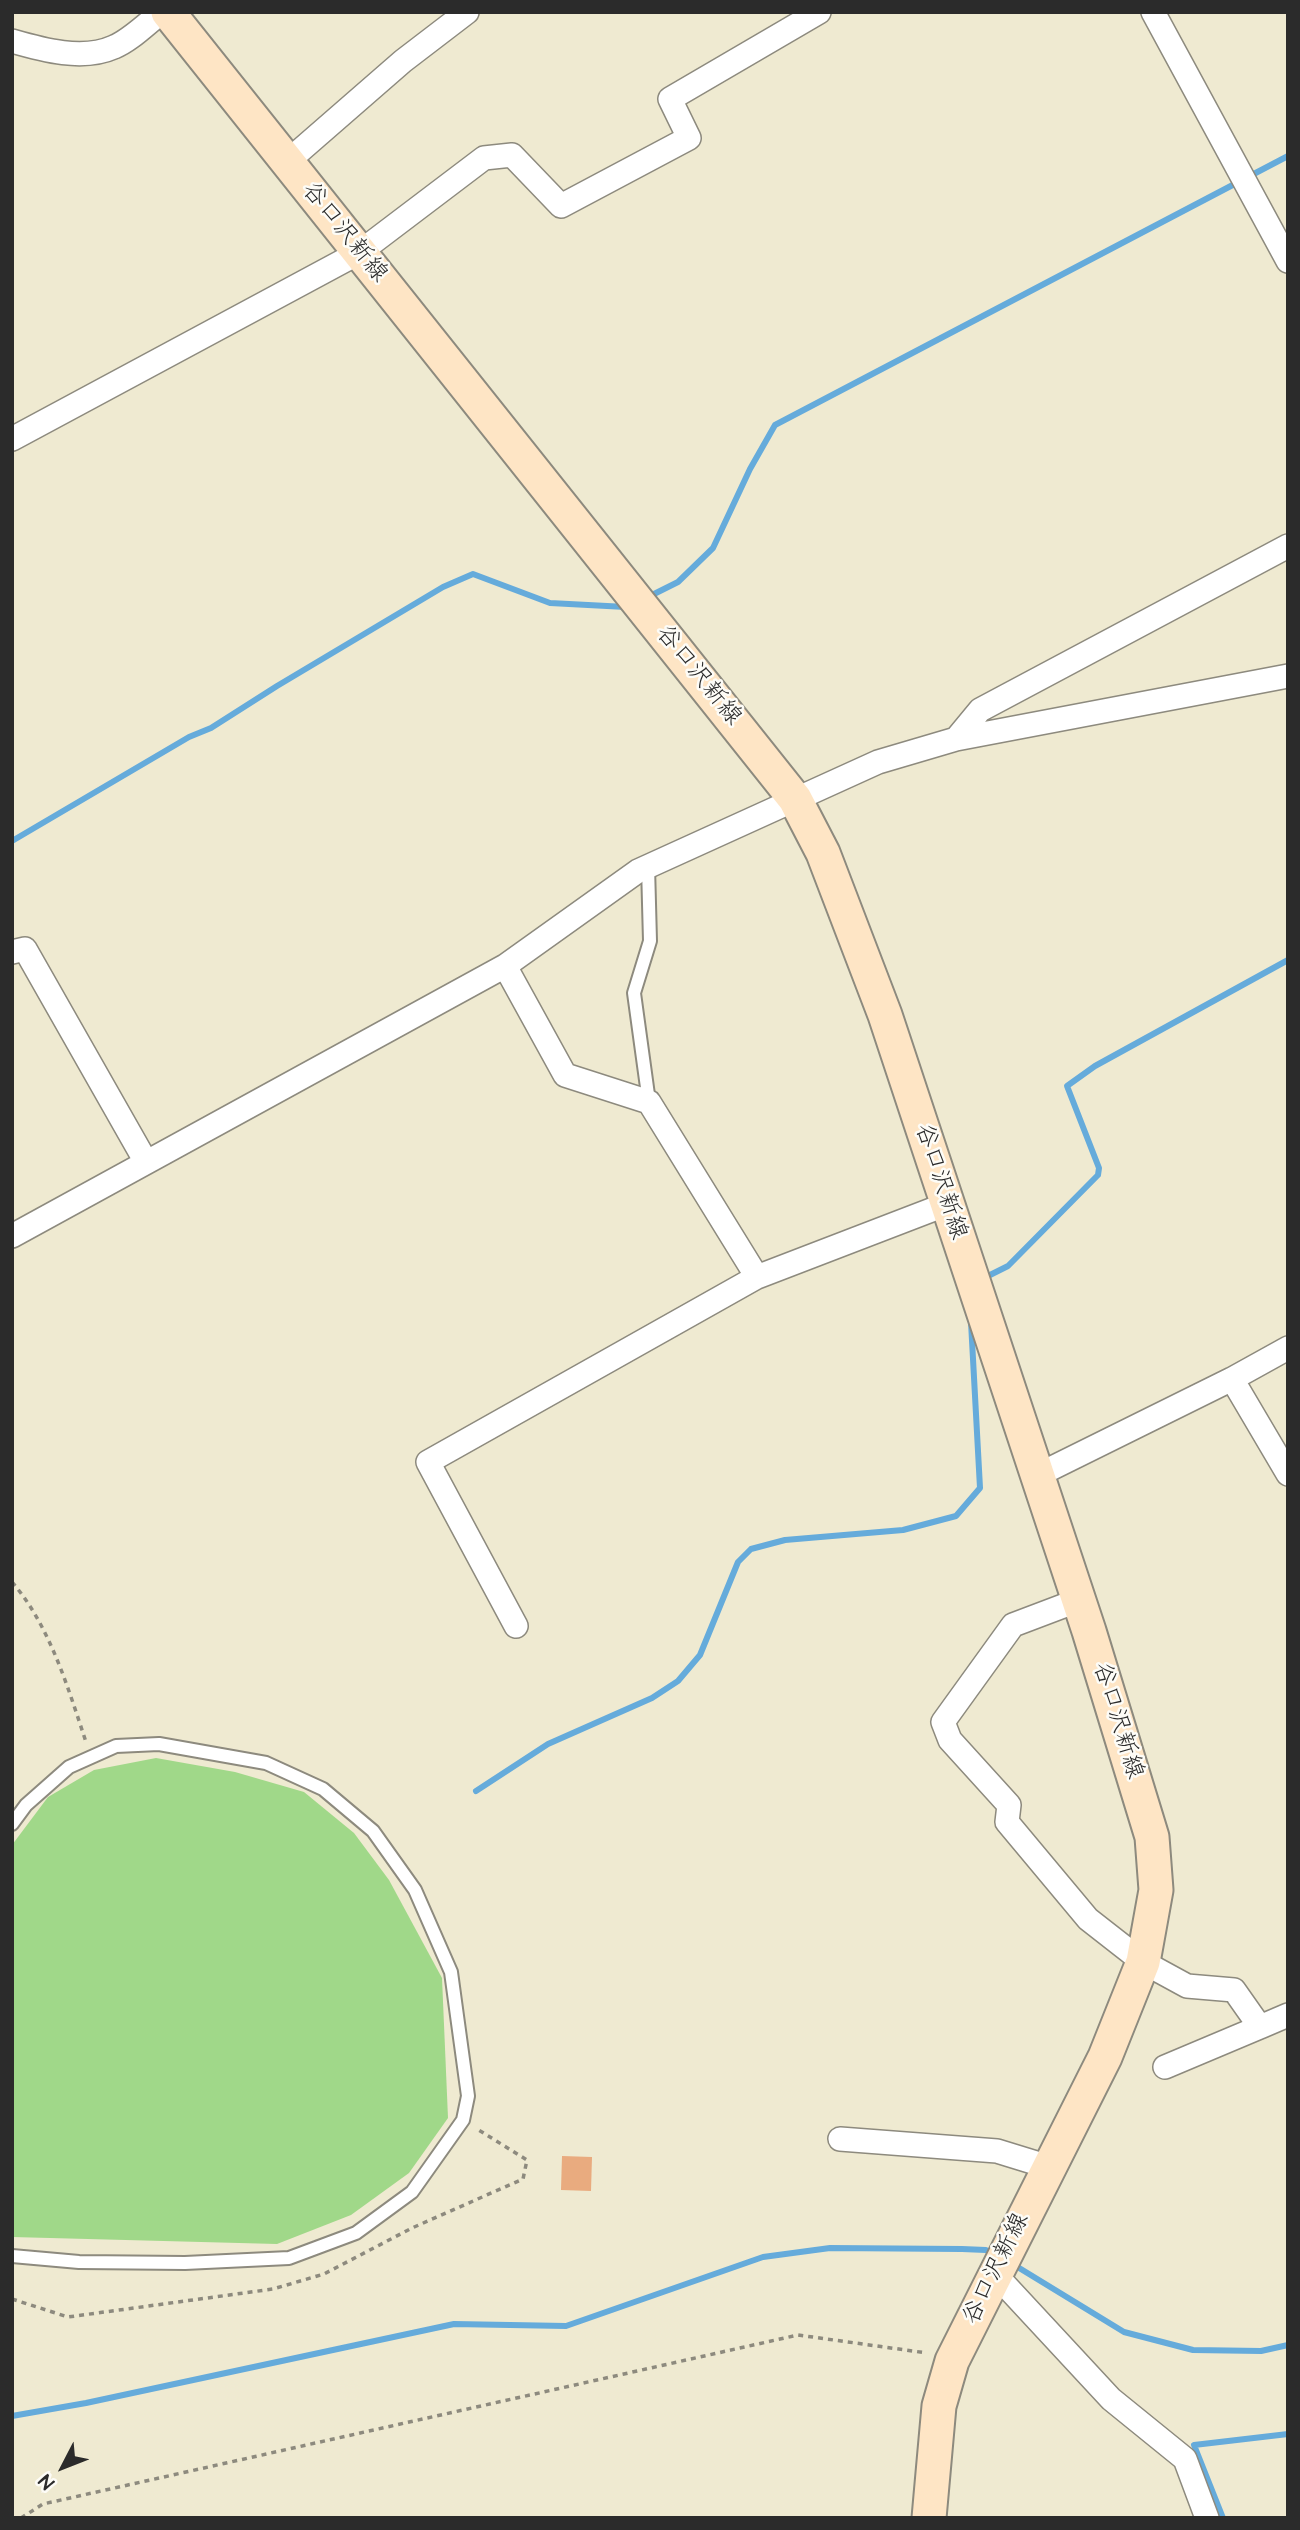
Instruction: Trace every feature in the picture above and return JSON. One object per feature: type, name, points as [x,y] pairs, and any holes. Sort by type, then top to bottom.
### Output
[{"type":"main road","name":"谷口沢新線","points":[[168,12],[795,799],[823,853],[885,1015],[1079,1600],[1152,1837],[1156,1890],[1143,1962],[1105,2057],[952,2361],[939,2406],[929,2518]]},
{"type":"street","points":[[12,41],[42,50],[88,53],[114,47],[162,12]]},
{"type":"street","points":[[287,162],[403,61],[467,12]]},
{"type":"street","points":[[12,439],[360,252],[484,158],[512,155],[561,206],[689,138],[670,99],[819,12]]},
{"type":"street","points":[[1153,12],[1288,261]]},
{"type":"street","points":[[956,739],[980,710],[1288,546]]},
{"type":"street","points":[[12,1236],[505,966],[648,866],[877,762],[956,739],[1288,676]]},
{"type":"street","points":[[12,952],[25,949],[146,1162]]},
{"type":"street","points":[[505,966],[565,1075],[649,1102],[757,1277]]},
{"type":"street","points":[[516,1626],[428,1462],[757,1277],[947,1204]]},
{"type":"street","points":[[1036,1476],[1288,1348]]},
{"type":"street","points":[[1231,1379],[1288,1474]]},
{"type":"street","points":[[1079,1600],[1013,1625],[943,1722],[950,1740],[1009,1805],[1007,1822],[1088,1919],[1143,1962],[1187,1986],[1234,1990],[1260,2027]]},
{"type":"street","points":[[1165,2067],[1288,2015]]},
{"type":"street","points":[[841,2139],[997,2151],[1049,2167]]},
{"type":"street","points":[[995,2274],[1111,2399],[1185,2459],[1207,2518]]},
{"type":"lane","points":[[648,866],[650,940],[634,993],[649,1102]]},
{"type":"lane","points":[[12,1824],[26,1805],[69,1767],[116,1746],[159,1744],[266,1763],[323,1789],[373,1831],[415,1890],[451,1972],[468,2096],[463,2120],[412,2192],[356,2233],[289,2259],[184,2263],[79,2262],[12,2256]]},
{"type":"path","points":[[12,1582],[29,1601],[52,1651],[91,1757]]},
{"type":"path","points":[[20,2518],[43,2504],[797,2335],[939,2355],[952,2361]]},
{"type":"green space","points":[[156,1758],[235,1772],[304,1792],[354,1833],[389,1880],[442,1978],[448,2118],[409,2173],[351,2215],[277,2244],[12,2237],[12,1845],[48,1797],[94,1770]]},
{"type":"building","points":[[562,2156],[592,2157],[591,2191],[561,2190]]},
{"type":"waterway","points":[[648,597],[678,582],[713,548],[750,469],[775,425],[1288,156]]},
{"type":"waterway","points":[[12,841],[189,737],[211,728],[443,587],[473,574],[550,603],[626,607]]},
{"type":"waterway","points":[[984,1278],[1008,1266],[1098,1175],[1099,1168],[1067,1086],[1095,1066],[1288,960]]},
{"type":"waterway","points":[[476,1791],[548,1744],[652,1698],[678,1681],[700,1655],[738,1562],[751,1549],[785,1540],[903,1530],[956,1516],[980,1488],[971,1322]]},
{"type":"waterway","points":[[12,2416],[86,2403],[454,2324],[566,2326],[763,2257],[830,2248],[986,2250],[995,2255]]},
{"type":"waterway","points":[[1011,2263],[1124,2332],[1193,2350],[1261,2351],[1288,2345]]},
{"type":"waterway","points":[[1223,2518],[1194,2445],[1288,2434]]}]
